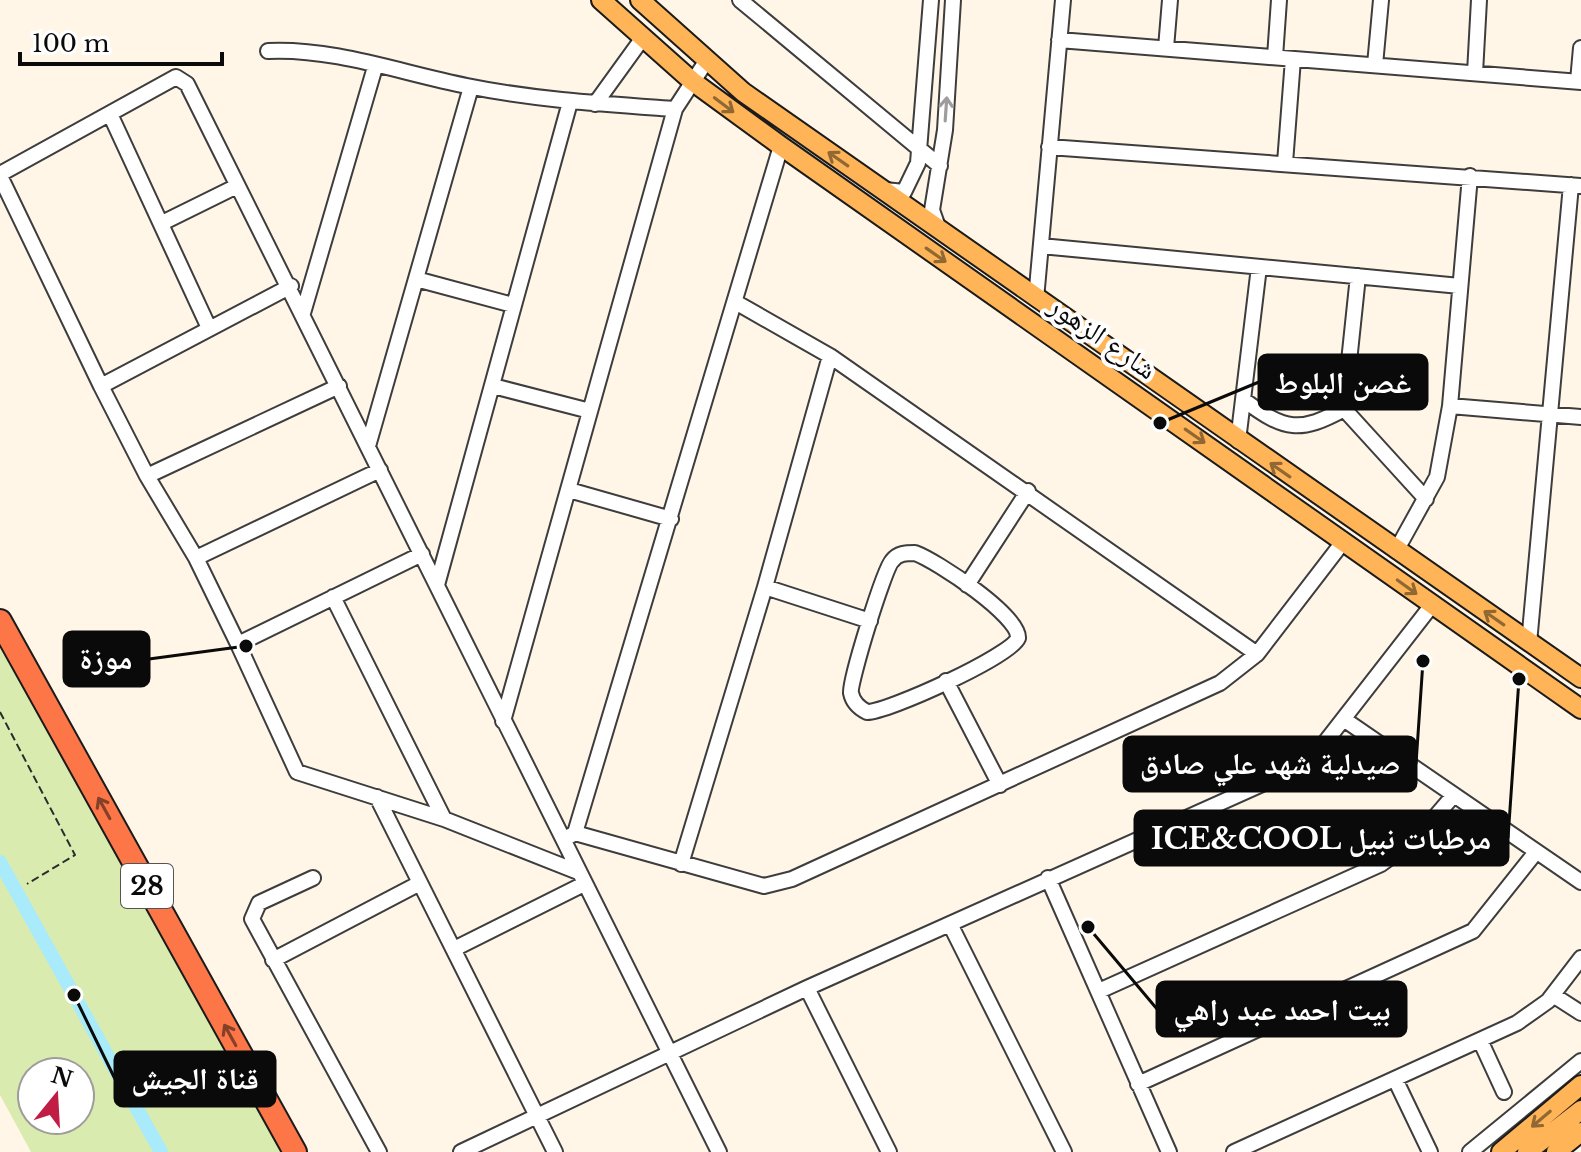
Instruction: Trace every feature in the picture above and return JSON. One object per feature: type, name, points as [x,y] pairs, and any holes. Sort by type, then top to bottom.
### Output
[{"type":"highway","name":"28","points":[[0,621],[295,1152]]},
{"type":"main road","name":"شارع الزهور","points":[[601,0],[692,81],[781,146],[1581,709]]},
{"type":"main road","name":"شارع الزهور","points":[[640,0],[743,92],[1581,678]]},
{"type":"main road","points":[[1501,1152],[1581,1085]]},
{"type":"main road","points":[[1527,1152],[1581,1110]]},
{"type":"main road","points":[[1556,1152],[1581,1132]]},
{"type":"street","points":[[740,0],[940,166]]},
{"type":"street","points":[[752,11],[763,0]]},
{"type":"street","points":[[876,186],[891,192],[904,192],[913,179],[919,149],[931,0]]},
{"type":"street","points":[[948,236],[932,218],[940,166],[953,0]]},
{"type":"street","points":[[1036,299],[1063,0]]},
{"type":"street","points":[[1166,48],[1170,0]]},
{"type":"street","points":[[1275,57],[1279,0]]},
{"type":"street","points":[[1375,65],[1381,0]]},
{"type":"street","points":[[1475,73],[1479,0]]},
{"type":"street","points":[[595,104],[642,39]]},
{"type":"street","points":[[1059,40],[1580,82],[1581,48]]},
{"type":"street","points":[[268,51],[303,49],[471,87],[570,102],[675,109]]},
{"type":"street","points":[[1285,163],[1293,59]]},
{"type":"street","points":[[503,721],[675,109],[707,60]]},
{"type":"street","points":[[303,313],[375,67]]},
{"type":"street","points":[[581,878],[444,819],[297,772],[196,558],[147,476],[0,175],[176,77],[182,79],[291,286],[503,721],[569,837],[581,878],[672,1051],[719,1152]]},
{"type":"street","points":[[368,446],[471,87]]},
{"type":"street","points":[[437,585],[570,102]]},
{"type":"street","points":[[110,114],[209,328]]},
{"type":"street","points":[[569,837],[671,519],[781,146]]},
{"type":"street","points":[[1049,147],[1576,186],[1550,414],[1529,643]]},
{"type":"street","points":[[1396,551],[1437,477],[1450,406],[1470,176]]},
{"type":"street","points":[[162,223],[237,186]]},
{"type":"street","points":[[1041,246],[1460,286]]},
{"type":"street","points":[[1238,441],[1259,267]]},
{"type":"street","points":[[1358,276],[1344,409],[1426,499]]},
{"type":"street","points":[[416,279],[513,305]]},
{"type":"street","points":[[101,386],[291,286]]},
{"type":"street","points":[[737,303],[830,356],[1028,491],[1257,654]]},
{"type":"street","points":[[681,864],[765,587],[830,356]]},
{"type":"street","points":[[147,476],[339,386]]},
{"type":"street","points":[[493,386],[590,411]]},
{"type":"street","points":[[1244,400],[1266,417],[1287,424],[1313,426],[1344,409]]},
{"type":"street","points":[[1450,406],[1581,417]]},
{"type":"street","points":[[196,558],[380,470]]},
{"type":"street","points":[[569,490],[671,519]]},
{"type":"street","points":[[967,585],[1028,491]]},
{"type":"street","points":[[569,837],[764,886],[792,879],[1220,683],[1257,654],[1343,542]]},
{"type":"street","points":[[915,553],[967,585],[1014,624],[1018,638],[1008,650],[875,712],[859,708],[851,687],[870,621],[888,564],[896,556],[915,553]]},
{"type":"street","points":[[238,644],[422,554]]},
{"type":"street","points":[[765,587],[870,621]]},
{"type":"street","points":[[333,597],[444,819]]},
{"type":"street","points":[[461,1152],[807,988],[1309,763],[1432,605]]},
{"type":"street","points":[[946,681],[1000,785]]},
{"type":"street","points":[[1345,720],[1581,882]]},
{"type":"street","points":[[1099,991],[1381,864],[1417,838],[1453,796]]},
{"type":"street","points":[[377,797],[555,1152]]},
{"type":"street","points":[[1138,1084],[1473,931],[1536,852]]},
{"type":"street","points":[[313,878],[259,903],[252,919],[379,1152]]},
{"type":"street","points":[[454,949],[581,878]]},
{"type":"street","points":[[1048,878],[1169,1152]]},
{"type":"street","points":[[273,960],[420,883]]},
{"type":"street","points":[[950,924],[1064,1152]]},
{"type":"street","points":[[1234,1152],[1536,1013],[1581,958]]},
{"type":"street","points":[[807,988],[889,1152]]},
{"type":"street","points":[[1553,995],[1581,1013]]},
{"type":"street","points":[[1480,1040],[1504,1092]]},
{"type":"street","points":[[1470,1152],[1581,1061]]},
{"type":"street","points":[[1395,1079],[1430,1152]]},
{"type":"path","points":[[0,712],[75,855],[27,884]]},
{"type":"green space","points":[[0,632],[289,1152],[31,1152],[22,1136],[96,1136],[96,1056],[16,1056],[16,1124],[0,1095]]},
{"type":"waterway","points":[[0,862],[161,1152]]},
{"type":"place","name":"غصن البلوط","points":[[1160,423]]},
{"type":"place","name":"موزة","points":[[246,646]]},
{"type":"place","name":"صيدلية شهد علي صادق","points":[[1423,661]]},
{"type":"place","name":"ICE&COOL مرطبات نبيل","points":[[1519,679]]},
{"type":"place","name":"بيت احمد عبد راهي","points":[[1088,927]]},
{"type":"place","name":"قناة الجيش","points":[[74,995]]}]
